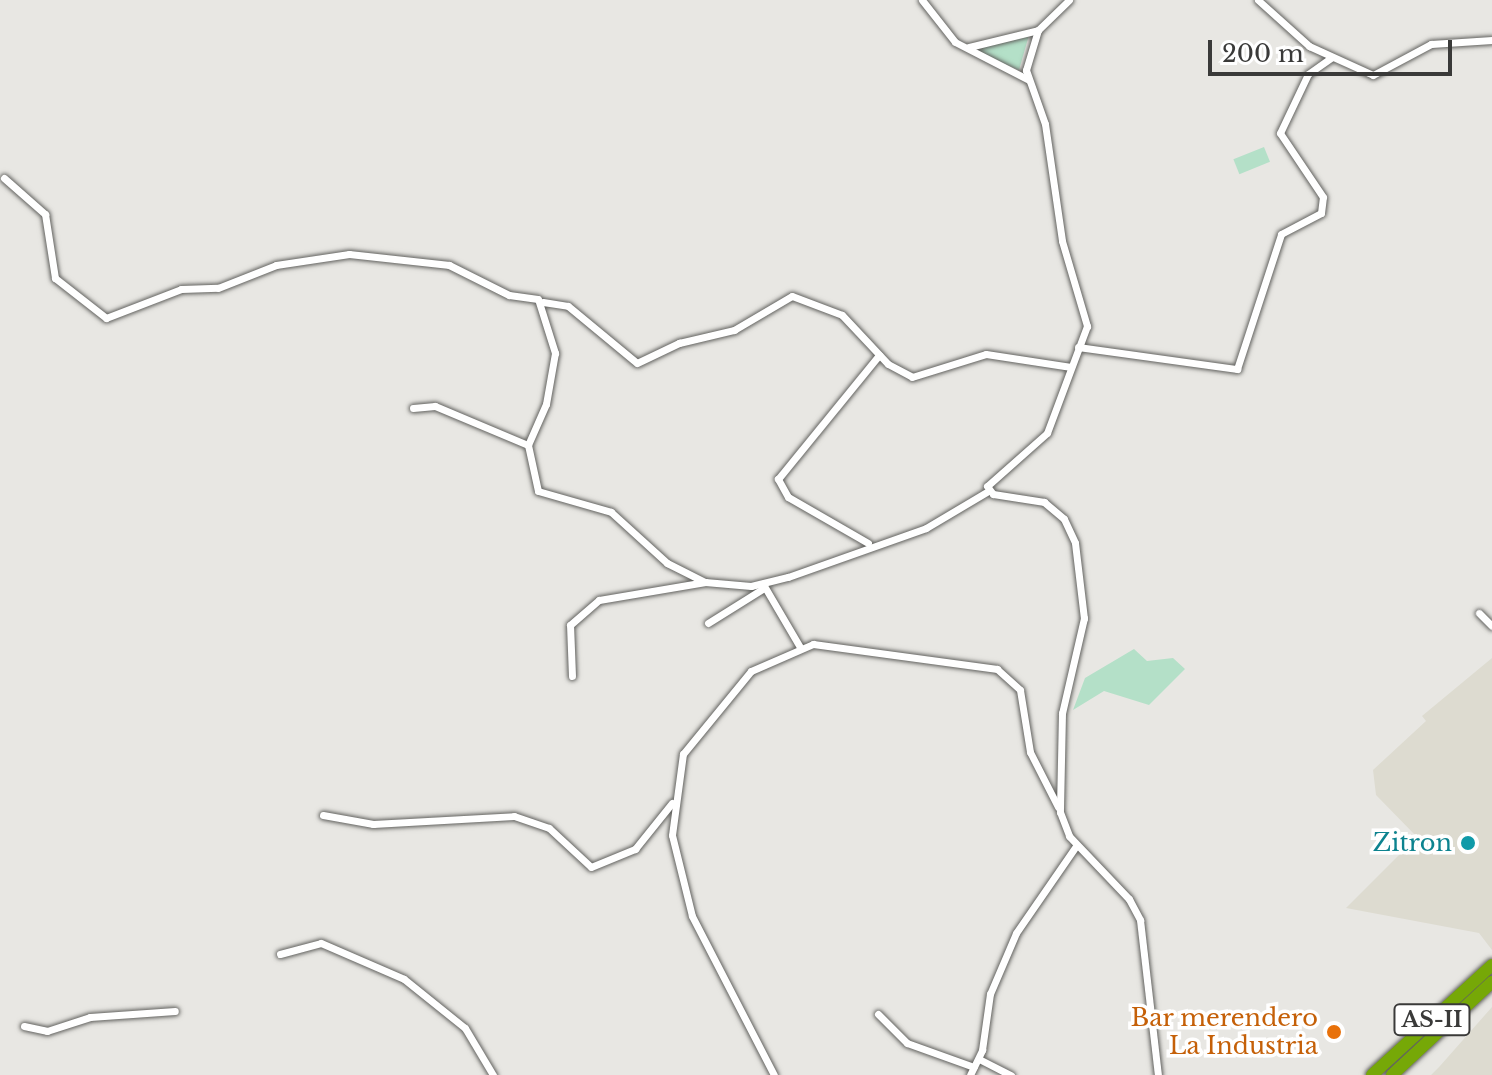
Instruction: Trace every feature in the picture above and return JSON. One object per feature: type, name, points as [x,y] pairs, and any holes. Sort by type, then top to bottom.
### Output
[{"type":"highway","name":"AS-II","points":[[1372,1075],[1492,965]]},
{"type":"highway","name":"AS-II","points":[[1392,1075],[1492,982]]},
{"type":"street","points":[[922,0],[938,26],[1029,80]]},
{"type":"street","points":[[708,623],[763,586],[868,543],[926,528],[988,491],[994,473],[1047,433],[1088,312],[1062,241],[1045,124],[1029,80],[1026,60],[1038,30],[1069,0]]},
{"type":"street","points":[[1258,0],[1331,58],[1384,75],[1431,44],[1492,40]]},
{"type":"street","points":[[969,47],[1038,30]]},
{"type":"street","points":[[1078,347],[1237,369],[1281,234],[1317,218],[1324,206],[1280,133],[1305,79],[1331,58]]},
{"type":"street","points":[[4,178],[45,214],[47,261],[61,285],[106,318],[276,265],[360,254],[449,265],[509,295],[568,306],[628,360],[643,363],[679,343],[734,330],[779,299],[799,296],[842,315],[879,355],[912,377],[986,354],[1071,367]]},
{"type":"street","points":[[543,302],[554,341],[553,376],[528,445],[538,491],[611,512],[667,563],[705,582]]},
{"type":"street","points":[[868,543],[788,497],[778,479],[879,355]]},
{"type":"street","points":[[413,408],[435,406],[528,445]]},
{"type":"street","points":[[988,491],[1054,509],[1081,564],[1084,618],[1060,728],[1060,812]]},
{"type":"street","points":[[572,676],[570,625],[599,600],[705,582],[763,586]]},
{"type":"street","points":[[763,586],[800,647]]},
{"type":"street","points":[[1479,613],[1492,626]]},
{"type":"street","points":[[774,1075],[692,916],[672,835],[672,803],[688,745],[751,671],[800,647],[865,645],[1006,674],[1020,690],[1030,752],[1076,846],[1129,899],[1140,920],[1158,1075]]},
{"type":"street","points":[[323,815],[373,824],[514,816],[549,828],[591,867],[635,849],[672,803]]},
{"type":"street","points":[[878,1014],[907,1043],[972,1071],[979,1059],[990,994],[1006,955],[1076,846]]},
{"type":"street","points":[[280,954],[321,943],[404,979],[465,1028],[493,1075]]},
{"type":"street","points":[[24,1026],[47,1031],[90,1017],[175,1011]]},
{"type":"street","points":[[979,1059],[1011,1075]]},
{"type":"shaded area","points":[[1492,658],[1492,950],[1479,933],[1346,908],[1417,837],[1376,795],[1373,770],[1426,721],[1422,716]]},
{"type":"shaded area","points":[[1492,1007],[1492,1075],[1431,1075],[1440,1066]]},
{"type":"green space","points":[[1029,35],[1019,70],[977,53],[977,46]]},
{"type":"green space","points":[[1264,147],[1270,162],[1239,174],[1233,159]]},
{"type":"green space","points":[[1134,649],[1147,661],[1173,658],[1185,669],[1149,705],[1104,691],[1073,710],[1085,678]]},
{"type":"place","name":"Zitron","points":[[1468,843]]},
{"type":"place","name":"Bar merendero La Industria","points":[[1334,1032]]}]
